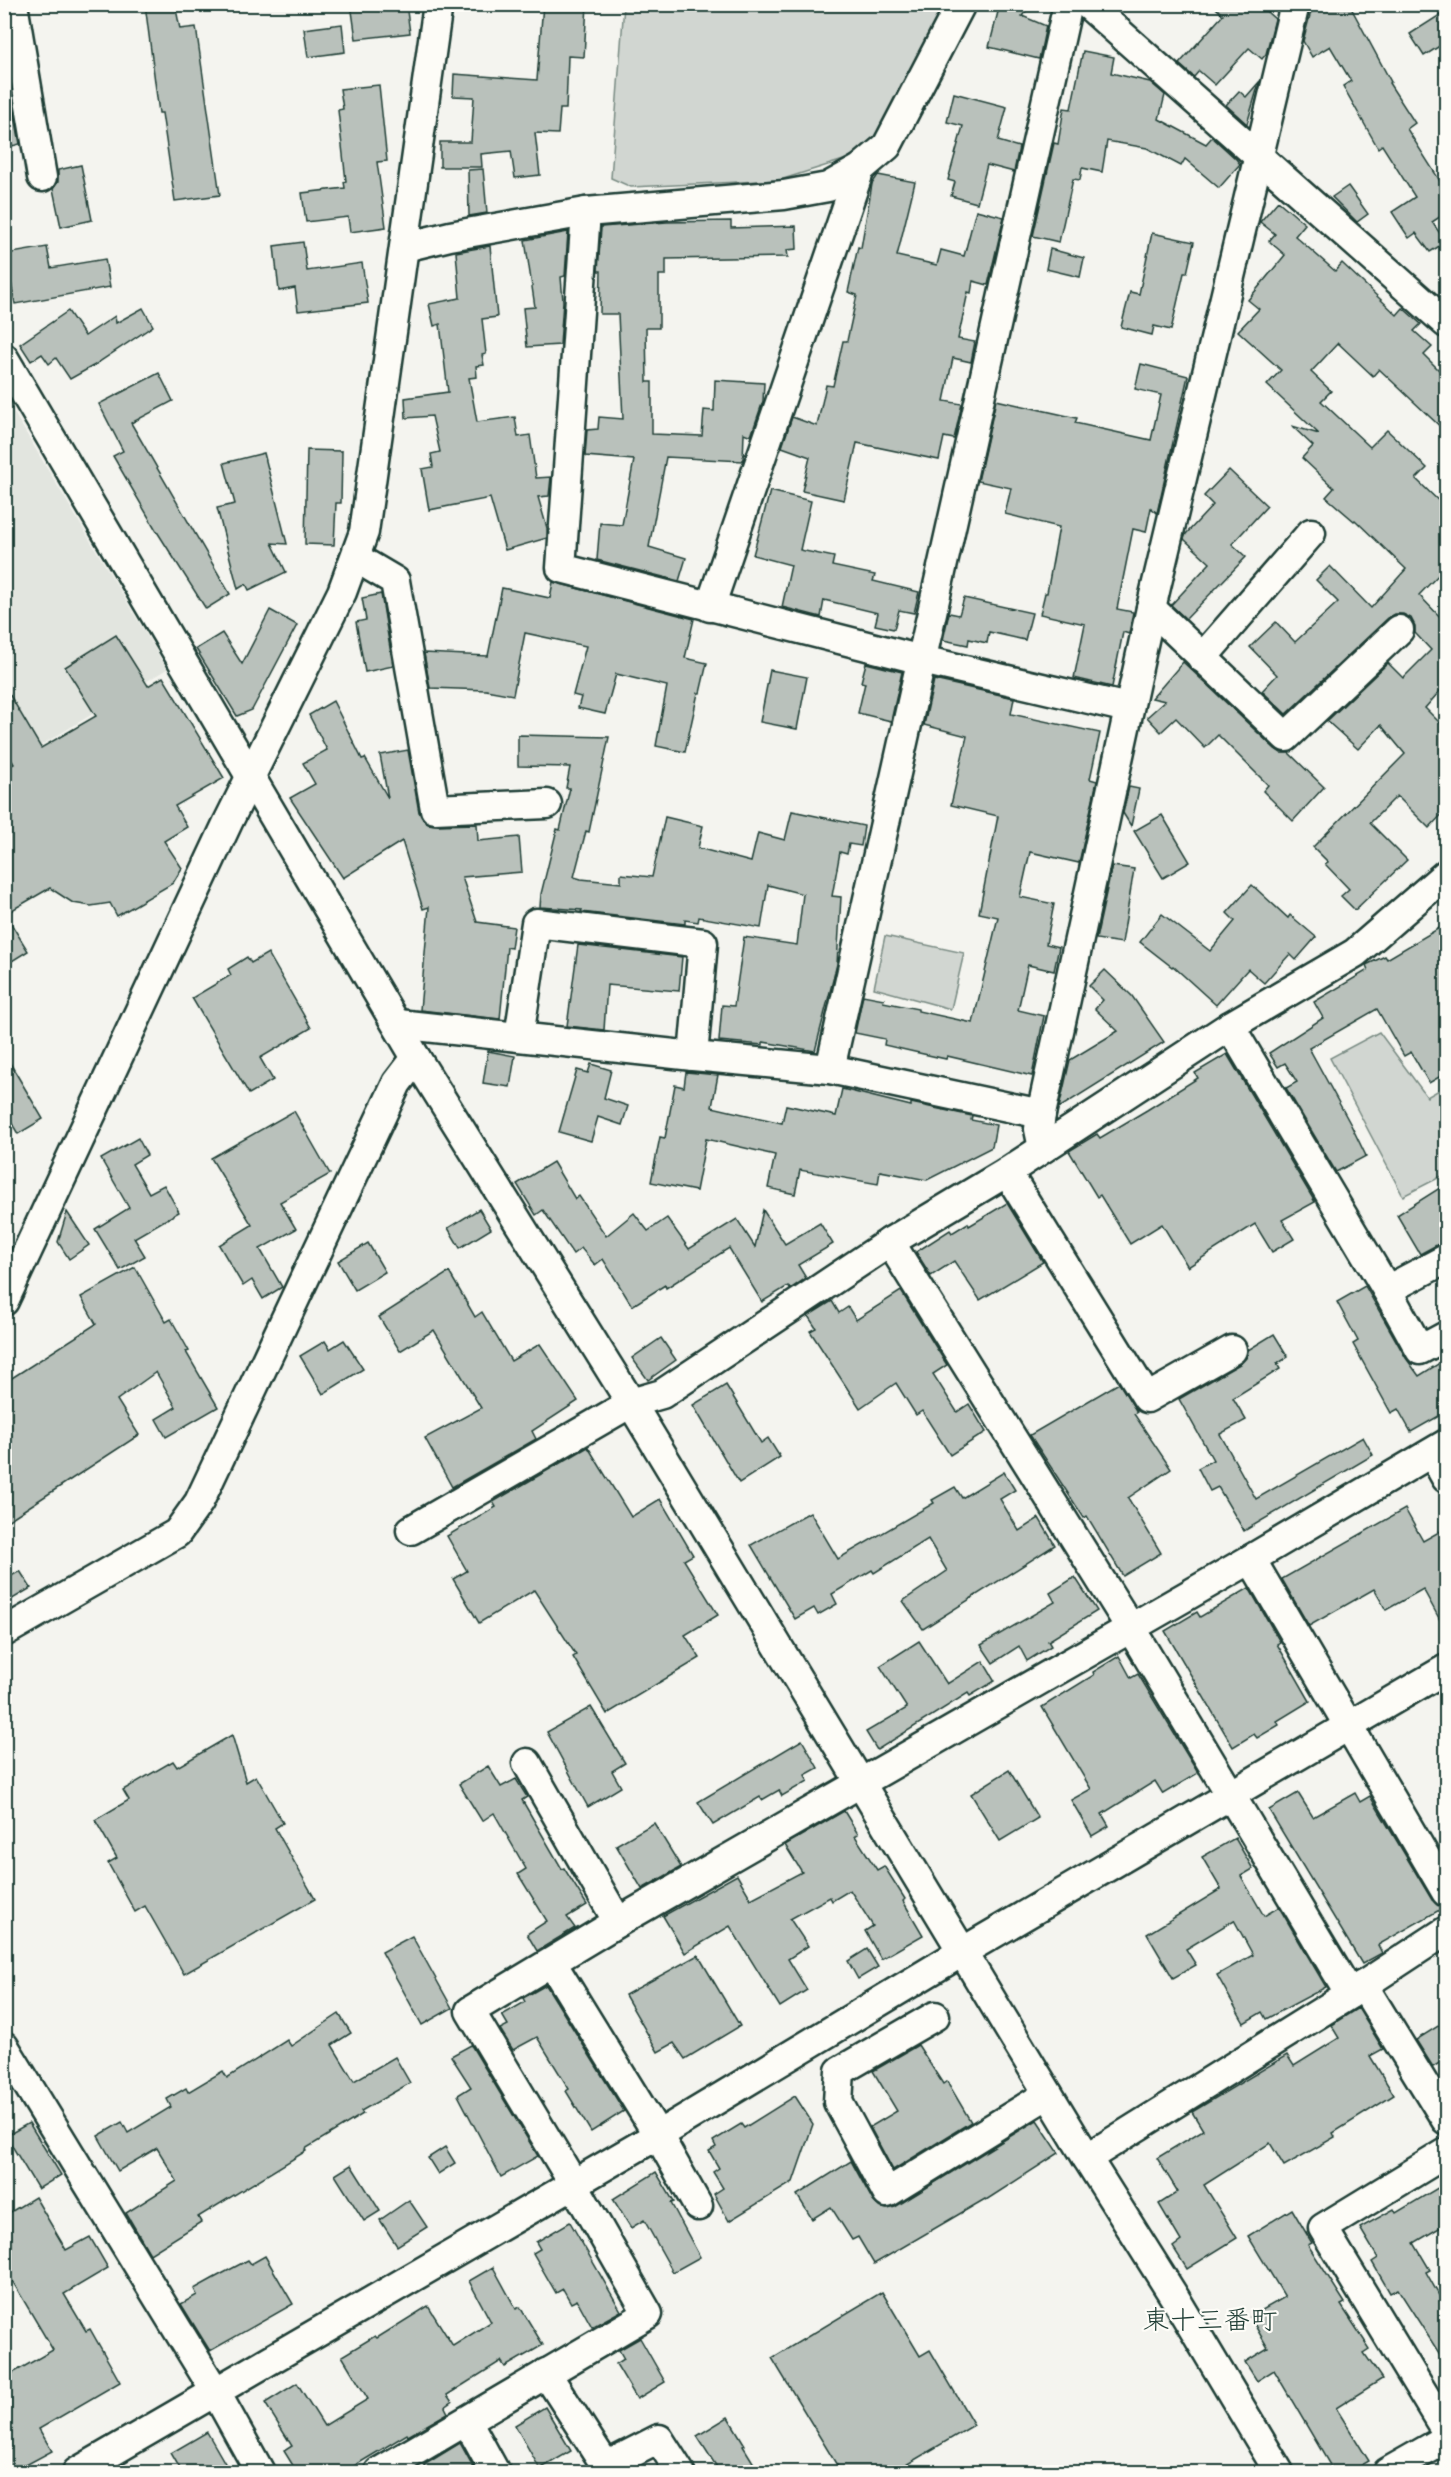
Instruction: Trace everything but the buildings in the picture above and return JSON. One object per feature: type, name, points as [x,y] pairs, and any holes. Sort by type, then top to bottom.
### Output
[{"type":"street","points":[[4,1301],[250,776],[342,592],[356,558],[364,532],[438,4]]},
{"type":"street","points":[[405,247],[450,236],[586,212],[784,195],[828,188],[860,169],[887,146],[961,4]]},
{"type":"street","points":[[830,1069],[1068,4]]},
{"type":"street","points":[[1086,4],[1446,323]]},
{"type":"street","points":[[1043,1148],[1039,1129],[1041,1114],[1128,708],[1295,4]]},
{"type":"street","points":[[14,7],[42,177]]},
{"type":"street","points":[[710,607],[860,169]]},
{"type":"street","points":[[586,212],[561,568],[922,660],[1128,708]]},
{"type":"street","points":[[4,358],[416,1058],[631,1404],[1279,2472]]},
{"type":"street","points":[[1202,658],[1311,533]]},
{"type":"street","points":[[356,558],[395,581],[435,809],[548,804]]},
{"type":"street","points":[[1151,608],[1286,737],[1399,630]]},
{"type":"street","points":[[411,1530],[631,1404],[662,1394],[890,1242],[1007,1172],[1230,1026],[1355,953],[1446,874]]},
{"type":"street","points":[[519,1037],[536,923],[703,943],[693,1056]]},
{"type":"street","points":[[398,1024],[830,1069],[1041,1114]]},
{"type":"street","points":[[1230,1026],[1387,1290],[1420,1350],[1446,1336]]},
{"type":"street","points":[[4,1632],[177,1533],[199,1502],[398,1083],[416,1058]]},
{"type":"street","points":[[1007,1172],[1147,1398],[1232,1350]]},
{"type":"street","points":[[890,1242],[1130,1627],[1230,1796],[1357,1990],[1446,2120]]},
{"type":"street","points":[[1387,1290],[1446,1259]]},
{"type":"street","points":[[379,2472],[648,2314],[470,2011],[618,1922],[1439,1449],[1446,1478]]},
{"type":"street","points":[[1251,1559],[1446,1892]]},
{"type":"street","points":[[77,2472],[658,2135],[962,1952],[1446,1669]]},
{"type":"street","points":[[527,1763],[618,1922]]},
{"type":"street","points":[[1086,2157],[1357,1990],[1446,1931]]},
{"type":"street","points":[[552,1963],[658,2135],[698,2206]]},
{"type":"street","points":[[935,2016],[840,2071],[838,2102],[887,2193],[1048,2094]]},
{"type":"street","points":[[4,2046],[215,2391],[260,2472]]},
{"type":"street","points":[[1446,2153],[1323,2228],[1446,2432]]},
{"type":"street","points":[[546,2373],[606,2466],[659,2439],[680,2472]]},
{"type":"street","points":[[467,2421],[495,2472]]},
{"type":"street","points":[[1388,2472],[1446,2439]]},
{"type":"shaded area","points":[[624,5],[973,5],[930,98],[853,157],[780,180],[631,187],[611,178]]},
{"type":"shaded area","points":[[4,396],[167,669],[5,767],[4,767]]},
{"type":"shaded area","points":[[885,936],[964,953],[951,1009],[874,988]]},
{"type":"shaded area","points":[[1379,1032],[1427,1097],[1446,1086],[1446,1174],[1403,1196],[1330,1058]]},
{"type":"district","name":"東十三番町","points":[[1210,2320]]}]
